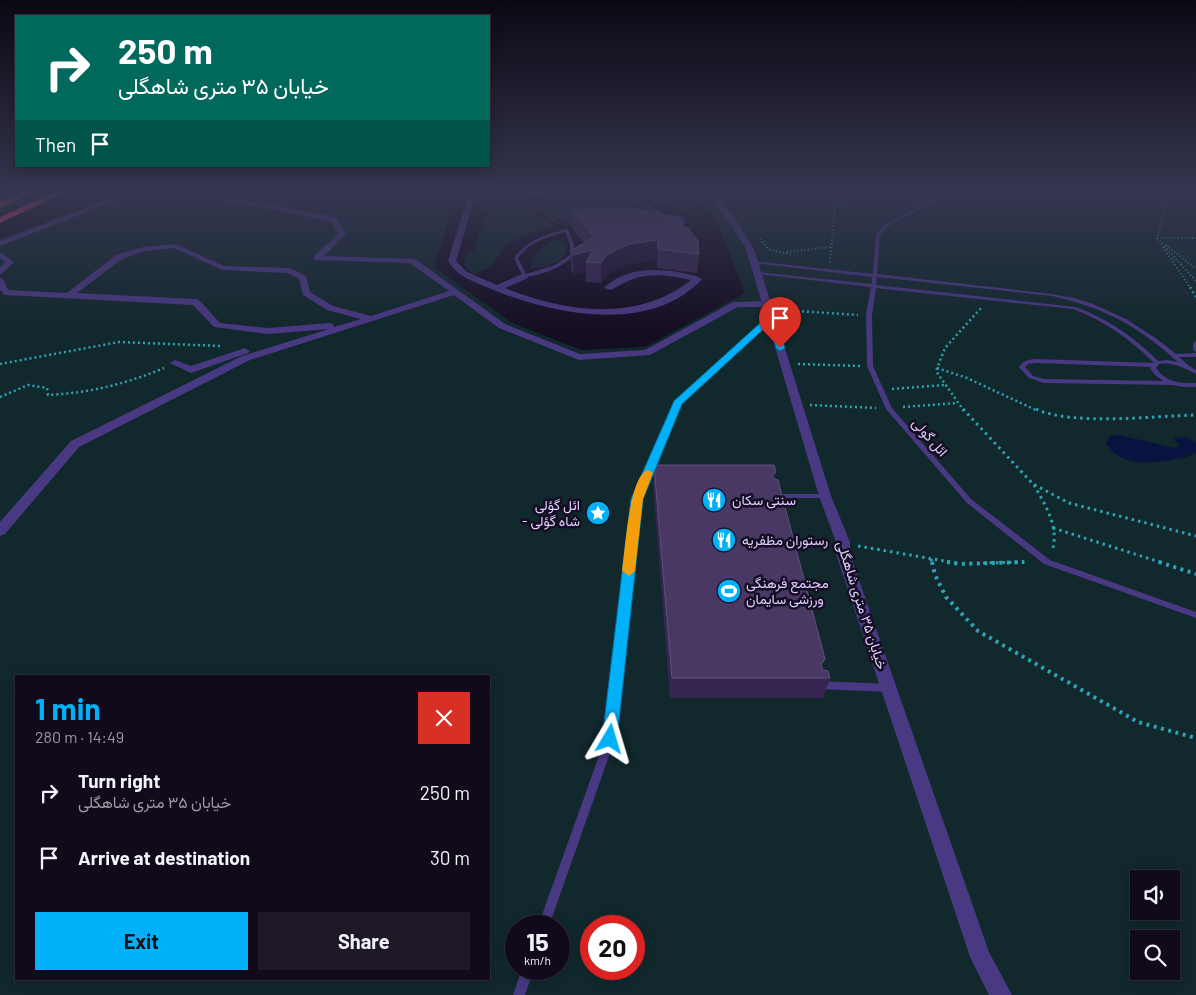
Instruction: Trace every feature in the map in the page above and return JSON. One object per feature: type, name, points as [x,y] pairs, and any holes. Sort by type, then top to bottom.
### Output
[{"type":"street","points":[[0,244],[17,237]]},
{"type":"street","points":[[338,237],[317,258],[412,261],[502,326],[579,357],[647,353],[736,304],[768,310]]},
{"type":"street","points":[[459,237],[452,261],[461,273],[497,288],[556,308],[607,313],[642,307],[677,295],[698,279],[666,272],[640,271],[622,278],[608,288]]},
{"type":"street","name":"خیابان ۳۵ متری شاهگلی","points":[[742,237],[755,268],[825,496],[843,542],[843,554],[980,957],[1001,995]]},
{"type":"street","points":[[69,295],[119,258],[143,249],[175,246],[223,268],[289,271],[303,278],[306,293],[330,308],[372,319]]},
{"type":"street","points":[[0,254],[10,262],[0,272]]},
{"type":"street","points":[[497,288],[526,276]]},
{"type":"street","points":[[0,280],[5,292],[196,302],[217,325],[268,331],[334,326],[372,319]]},
{"type":"street","points":[[0,531],[75,444],[246,358],[456,292]]},
{"type":"street","points":[[175,364],[191,370],[254,348],[324,334]]},
{"type":"lane","points":[[545,237],[521,249],[516,258],[526,276],[550,269],[565,262],[572,255],[572,244],[569,237]]},
{"type":"lane","name":"ائل گولی","points":[[878,237],[874,284],[868,316],[870,366],[889,408],[969,501],[1046,562],[1196,615]]},
{"type":"lane","points":[[755,268],[875,274],[1052,295],[1078,300],[1122,317],[1144,330],[1186,366],[1196,372]]},
{"type":"lane","points":[[755,268],[1058,305],[1100,317],[1135,340],[1155,364],[1154,372],[1172,383]]},
{"type":"lane","points":[[547,915],[610,739],[637,499],[678,403],[768,310]]},
{"type":"lane","points":[[1196,343],[1196,350]]},
{"type":"lane","points":[[1174,356],[1196,355]]},
{"type":"lane","points":[[1186,366],[1170,362],[1155,364],[1037,361],[1026,362],[1022,367],[1026,374],[1044,381],[1196,384]]},
{"type":"lane","points":[[772,496],[825,496]]},
{"type":"lane","points":[[820,685],[889,688]]},
{"type":"lane","points":[[519,995],[524,980]]},
{"type":"path","points":[[760,237],[768,249],[801,256]]},
{"type":"path","points":[[830,263],[832,237]]},
{"type":"path","points":[[1157,238],[1196,238]]},
{"type":"path","points":[[1157,238],[1196,269]]},
{"type":"path","points":[[1157,238],[1196,281]]},
{"type":"path","points":[[1157,238],[1196,297]]},
{"type":"path","points":[[782,252],[831,247]]},
{"type":"path","points":[[843,542],[960,564],[1046,562],[1056,544],[1053,528],[1033,484],[957,403],[936,371],[945,348],[990,298]]},
{"type":"path","points":[[768,310],[868,316]]},
{"type":"path","points":[[0,364],[119,342],[226,346]]},
{"type":"path","points":[[0,398],[28,385],[47,388],[48,395],[91,391],[142,378],[175,364]]},
{"type":"path","points":[[785,364],[870,366]]},
{"type":"path","points":[[937,368],[967,378],[1046,414],[1071,418],[1196,415]]},
{"type":"path","points":[[881,390],[944,385]]},
{"type":"path","points":[[797,404],[889,408],[957,403]]},
{"type":"path","points":[[1033,484],[1069,503],[1196,536]]},
{"type":"path","points":[[1053,528],[1196,574]]},
{"type":"path","points":[[931,559],[935,575],[946,597],[978,631],[1138,722],[1196,738]]},
{"type":"green space","name":"ائل گؤلی - شاه گؤلی","points":[[4,237],[443,237],[434,267],[512,323],[581,350],[645,347],[745,293],[723,237],[1196,237],[1196,995],[0,995],[0,239]]},
{"type":"green space","points":[[478,237],[521,237],[506,246],[492,265],[474,275],[464,265],[466,254],[474,251]]},
{"type":"green space","points":[[557,239],[565,245],[567,251],[564,256],[552,264],[530,269],[533,258],[539,250]]},
{"type":"shaded area","points":[[1119,435],[1175,448],[1179,446],[1174,438],[1186,437],[1196,443],[1196,452],[1187,457],[1170,460],[1134,462],[1119,456],[1106,443],[1110,436]]},
{"type":"building","points":[[594,237],[695,237],[698,241],[699,254],[658,249],[658,240],[630,244],[617,249],[607,255],[601,263],[586,262],[593,250],[573,255],[571,250]]},
{"type":"building","name":"مجتمع فرهنگی ورزشی سایمان","points":[[654,465],[774,465],[776,472],[771,477],[778,480],[825,659],[821,665],[823,670],[828,671],[830,678],[672,678]]},
{"type":"slow traffic","points":[[629,571],[637,499],[648,473]]},
{"type":"place","name":"سنتی سکان","points":[[714,500]]},
{"type":"place","name":"ائل گؤلی - شاه گؤلی","points":[[598,513]]},
{"type":"place","name":"رستوران مظفریه","points":[[724,540]]},
{"type":"place","name":"مجتمع فرهنگی ورزشی سایمان","points":[[729,591]]},
{"type":"route","points":[[610,739],[637,499],[678,403],[771,317],[780,348]]}]
